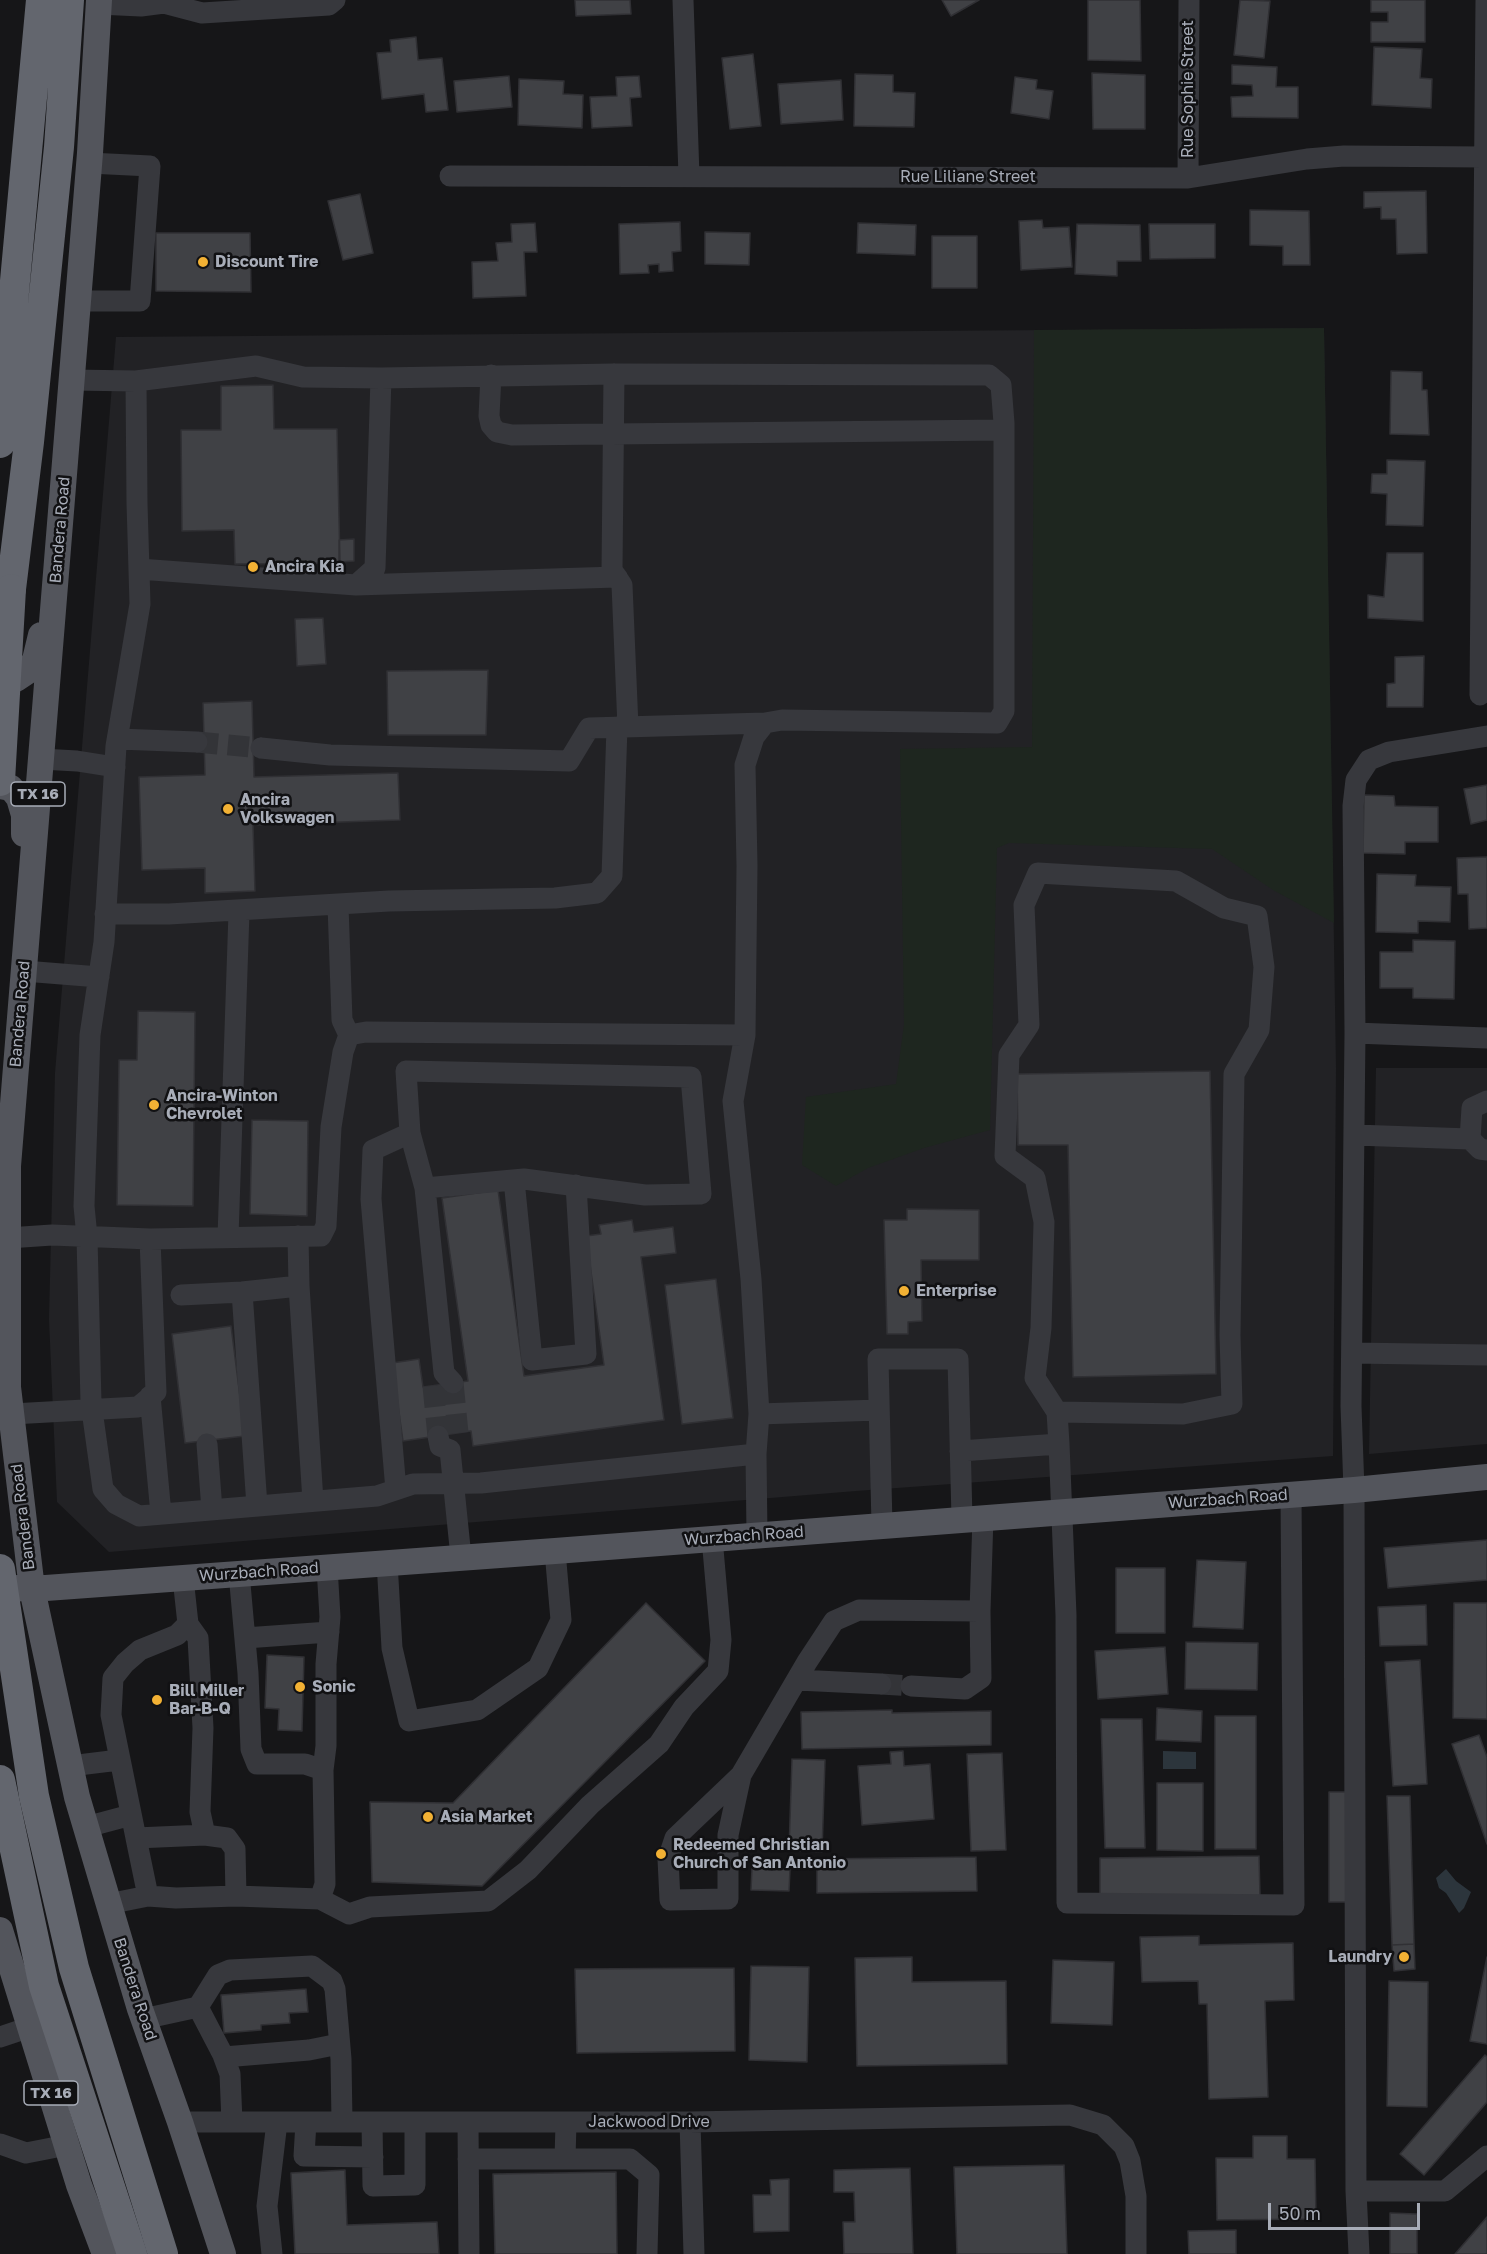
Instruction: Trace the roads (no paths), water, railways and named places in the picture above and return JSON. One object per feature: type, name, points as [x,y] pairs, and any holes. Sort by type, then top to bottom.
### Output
[{"type":"highway","points":[[0,443],[41,0]]},
{"type":"highway","points":[[0,781],[11,589],[29,442],[59,147],[69,0]]},
{"type":"highway","points":[[0,1569],[34,1796],[74,1968],[163,2254]]},
{"type":"highway","points":[[0,1780],[44,1986],[132,2254]]},
{"type":"main road","name":"Bandera Road","points":[[98,2],[89,162],[8,1166],[8,1387],[32,1589],[70,1766],[143,2019],[180,2122],[222,2254]]},
{"type":"main road","points":[[0,679],[16,679],[28,671],[35,660],[58,548]]},
{"type":"main road","points":[[0,786],[11,789],[19,798],[24,815],[27,936]]},
{"type":"main road","name":"Wurzbach Road","points":[[0,1588],[32,1589],[555,1551],[1354,1490],[1487,1477]]},
{"type":"main road","name":"TX 16","points":[[0,1930],[79,2185],[105,2254]]},
{"type":"street","points":[[98,2],[141,6],[166,1],[202,13],[329,5],[336,0]]},
{"type":"street","points":[[683,0],[689,176]]},
{"type":"street","name":"Rue Sophie Street","points":[[1188,178],[1189,0]]},
{"type":"street","points":[[1480,695],[1484,552],[1486,0]]},
{"type":"street","name":"Rue Liliane Street","points":[[450,176],[1188,178],[1307,159],[1344,156],[1484,158]]},
{"type":"street","points":[[78,301],[140,301],[150,166],[89,162]]},
{"type":"street","points":[[72,380],[136,381],[256,366],[303,377],[614,374],[989,375],[1001,385],[1004,430],[1004,711],[997,723],[782,720],[765,723],[589,728],[569,761],[330,755],[261,748]]},
{"type":"street","points":[[105,914],[239,912],[389,901],[555,898],[597,892],[612,876],[623,727],[622,585],[612,570],[614,374]]},
{"type":"street","points":[[491,375],[489,416],[491,425],[497,432],[512,435],[1004,430]]},
{"type":"street","points":[[356,585],[375,568],[381,378]]},
{"type":"street","points":[[136,381],[140,604],[118,739],[105,914],[90,1035],[84,1206],[87,1237],[91,1410],[103,1489],[116,1504],[139,1516],[377,1496],[413,1484],[481,1483],[756,1454]]},
{"type":"street","points":[[139,569],[356,585],[617,577]]},
{"type":"street","points":[[757,1534],[756,1454],[759,1414],[751,1279],[733,1101],[745,1035],[747,877],[745,765],[754,736],[765,723]]},
{"type":"street","points":[[1359,2254],[1356,2191],[1352,1353],[1355,1033],[1353,806],[1356,780],[1369,760],[1389,752],[1487,736]]},
{"type":"street","points":[[118,739],[196,742]]},
{"type":"street","points":[[41,759],[77,761],[115,767]]},
{"type":"street","points":[[1057,1412],[1183,1414],[1232,1404],[1230,1335],[1234,1074],[1259,1030],[1264,967],[1257,916],[1224,908],[1176,880],[1038,873],[1024,904],[1029,1025],[1009,1055],[1005,1156],[1035,1178],[1044,1222],[1041,1328],[1035,1378],[1057,1412],[1059,1444],[1066,1627],[1067,1903],[1294,1905],[1291,1494]]},
{"type":"street","points":[[8,1238],[52,1235],[150,1239],[321,1236],[326,1226],[332,1127],[343,1052],[349,1035],[342,1020],[338,905]]},
{"type":"street","points":[[228,1238],[239,912]]},
{"type":"street","points":[[24,971],[99,977]]},
{"type":"street","points":[[349,1035],[387,1032],[745,1035]]},
{"type":"street","points":[[1355,1033],[1484,1033]]},
{"type":"street","points":[[425,1188],[514,1180],[576,1185],[645,1195],[701,1194],[690,1077],[406,1071],[410,1133],[425,1188],[443,1381]]},
{"type":"street","points":[[1354,1135],[1478,1144],[1472,1108],[1487,1101]]},
{"type":"street","points":[[396,1490],[371,1199],[372,1160],[373,1150],[410,1133]]},
{"type":"street","points":[[514,1180],[532,1360],[586,1354],[576,1185]]},
{"type":"street","points":[[297,1236],[313,1501]]},
{"type":"street","points":[[12,1414],[138,1407],[156,1392],[150,1239]]},
{"type":"street","points":[[181,1295],[299,1286]]},
{"type":"street","points":[[242,1292],[257,1506]]},
{"type":"street","points":[[1352,1353],[1487,1355]]},
{"type":"street","points":[[882,1525],[878,1359],[958,1359],[960,1451],[973,1518],[980,1611],[981,1678],[965,1689],[911,1686]]},
{"type":"street","points":[[150,1396],[161,1514]]},
{"type":"street","points":[[759,1414],[879,1410]]},
{"type":"street","points":[[449,1440],[461,1557]]},
{"type":"street","points":[[207,1444],[212,1510]]},
{"type":"street","points":[[960,1451],[1059,1444]]},
{"type":"street","points":[[108,1904],[148,1896],[320,1899],[349,1914],[370,1907],[488,1901],[528,1870],[590,1805],[659,1744],[684,1707],[718,1671],[721,1640],[712,1538]]},
{"type":"street","points":[[387,1562],[392,1648],[410,1721],[477,1710],[538,1668],[561,1620],[555,1551]]},
{"type":"street","points":[[320,1899],[325,1884],[323,1770],[326,1746],[326,1664],[329,1632],[327,1567]]},
{"type":"street","points":[[239,1573],[251,1749],[257,1764],[305,1764],[323,1770]]},
{"type":"street","points":[[183,1578],[188,1624],[198,1638],[203,1728],[200,1812],[205,1835]]},
{"type":"street","points":[[741,1775],[728,1835],[728,1899],[670,1900],[668,1859],[675,1838],[741,1775],[796,1680],[834,1621],[859,1610],[980,1611]]},
{"type":"street","points":[[148,1896],[111,1715],[112,1678],[140,1650],[177,1635],[188,1624]]},
{"type":"street","points":[[245,1638],[329,1632]]},
{"type":"street","points":[[796,1680],[881,1684]]},
{"type":"street","points":[[70,1766],[119,1760]]},
{"type":"street","points":[[86,1827],[131,1815]]},
{"type":"street","points":[[136,1838],[205,1835],[227,1838],[235,1849],[236,1896]]},
{"type":"street","points":[[143,2019],[198,2007],[218,1975],[230,1970],[312,1966],[332,1981],[335,1989],[342,2122]]},
{"type":"street","points":[[198,2007],[224,2057],[230,2074],[232,2122]]},
{"type":"street","points":[[0,2037],[30,2027]]},
{"type":"street","points":[[224,2057],[309,2050],[339,2044]]},
{"type":"street","name":"Jackwood Drive","points":[[180,2122],[566,2123],[1070,2115],[1103,2125],[1124,2146],[1130,2161],[1136,2196],[1136,2254]]},
{"type":"street","points":[[272,2254],[267,2206],[277,2122]]},
{"type":"street","points":[[304,2156],[306,2122]]},
{"type":"street","points":[[372,2122],[373,2186],[415,2185],[416,2122]]},
{"type":"street","points":[[468,2122],[469,2254]]},
{"type":"street","points":[[690,2122],[694,2254]]},
{"type":"street","points":[[566,2123],[566,2159]]},
{"type":"street","points":[[0,2144],[26,2153],[67,2145]]},
{"type":"street","points":[[1356,2191],[1445,2191],[1487,2156]]},
{"type":"street","points":[[273,2157],[372,2157]]},
{"type":"street","points":[[468,2158],[630,2159],[649,2175],[647,2254]]},
{"type":"tunnel","points":[[197,742],[261,748]]},
{"type":"tunnel","points":[[453,1383],[458,1433]]},
{"type":"tunnel","points":[[433,1386],[438,1436]]},
{"type":"tunnel","points":[[881,1684],[911,1686]]},
{"type":"place","name":"Discount Tire","points":[[203,262]]},
{"type":"place","name":"Ancira Kia","points":[[253,567]]},
{"type":"place","name":"Ancira Volkswagen","points":[[228,809]]},
{"type":"place","name":"Ancira-Winton Chevrolet","points":[[154,1105]]},
{"type":"place","name":"Enterprise","points":[[904,1291]]},
{"type":"place","name":"Sonic","points":[[300,1687]]},
{"type":"place","name":"Bill Miller Bar-B-Q","points":[[157,1700]]},
{"type":"place","name":"Asia Market","points":[[428,1817]]},
{"type":"place","name":"Redeemed Christian Church of San Antonio","points":[[661,1854]]},
{"type":"place","name":"Laundry","points":[[1404,1957]]}]
